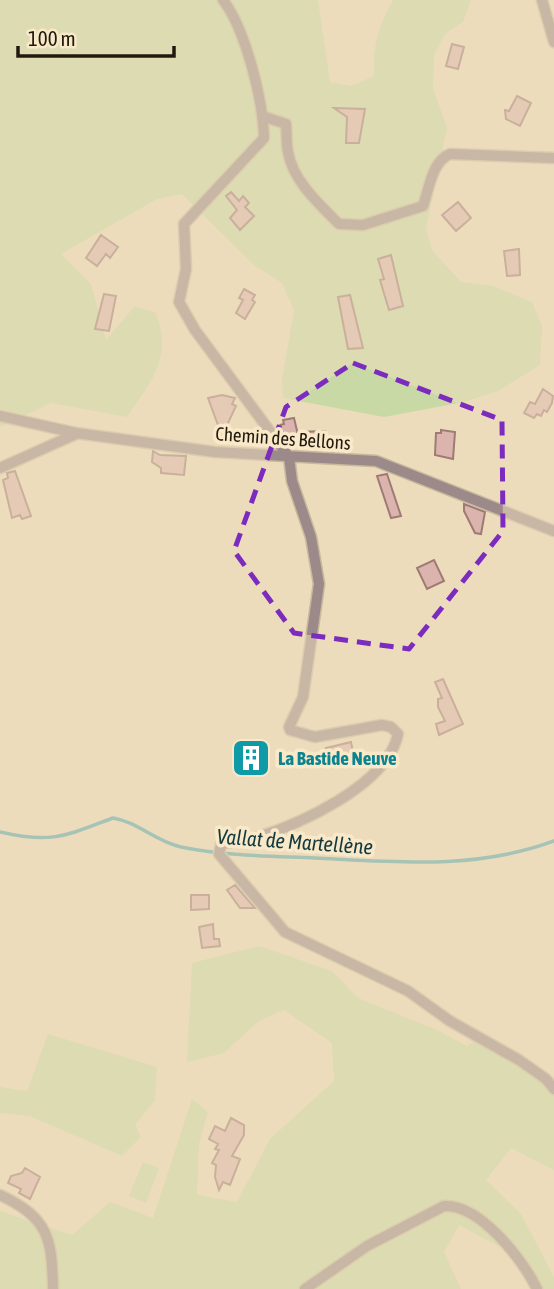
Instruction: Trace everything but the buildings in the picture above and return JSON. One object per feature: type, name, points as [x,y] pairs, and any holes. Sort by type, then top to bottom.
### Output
[{"type":"street","points":[[223,0],[240,30],[262,116],[264,138],[184,224],[186,269],[179,302],[194,330],[289,457],[292,481],[311,537],[319,584],[303,697],[289,727],[302,735],[315,737],[382,725],[396,731],[397,739],[378,770],[349,796],[255,839],[226,842],[220,845],[219,854],[285,932],[408,991],[450,1021],[519,1060],[546,1079],[554,1089]]},
{"type":"street","points":[[542,0],[554,42]]},
{"type":"street","points":[[262,116],[286,124],[288,153],[295,172],[313,199],[339,224],[363,225],[423,206],[436,167],[442,157],[450,154],[554,158]]},
{"type":"street","name":"Chemin des Bellons","points":[[0,416],[76,433],[215,452],[376,461],[554,531]]},
{"type":"street","points":[[0,468],[76,433]]},
{"type":"street","points":[[0,1195],[21,1205],[46,1231],[52,1247],[52,1289]]},
{"type":"street","points":[[305,1289],[367,1245],[444,1206],[458,1205],[493,1230],[537,1289]]},
{"type":"highlighted area","points":[[353,363],[502,420],[503,531],[409,649],[294,633],[234,551],[286,407]]},
{"type":"green space","points":[[0,0],[318,0],[330,82],[351,86],[374,76],[378,36],[393,0],[471,0],[463,22],[445,34],[434,55],[433,88],[447,128],[426,228],[432,250],[461,282],[493,286],[532,302],[542,326],[540,365],[498,391],[464,402],[384,417],[283,398],[282,380],[294,310],[282,283],[253,264],[182,194],[157,199],[61,254],[91,284],[106,340],[135,306],[156,313],[161,329],[161,357],[151,380],[127,417],[51,403],[0,427]]},
{"type":"green space","points":[[259,946],[332,971],[358,998],[437,1030],[467,1046],[486,1034],[528,1060],[554,1093],[554,1170],[511,1148],[486,1180],[521,1214],[554,1277],[554,1289],[539,1289],[502,1238],[500,1247],[459,1225],[444,1252],[461,1289],[0,1289],[0,1211],[72,1235],[110,1202],[153,1218],[192,1099],[208,1112],[199,1144],[197,1195],[237,1202],[270,1139],[334,1081],[332,1043],[284,1010],[259,1021],[224,1053],[187,1062],[192,963]]},
{"type":"green space","points":[[48,1034],[157,1067],[155,1100],[135,1125],[141,1137],[122,1156],[30,1116],[0,1113],[0,1087],[27,1091]]},
{"type":"green space","points":[[143,1162],[159,1168],[146,1203],[129,1196]]},
{"type":"waterway","name":"Vallat de Martellène","points":[[0,832],[46,838],[70,834],[113,818],[163,841],[198,850],[248,855],[406,862],[495,856],[554,841]]},
{"type":"place","name":"La Bastide Neuve","points":[[251,758]]}]
